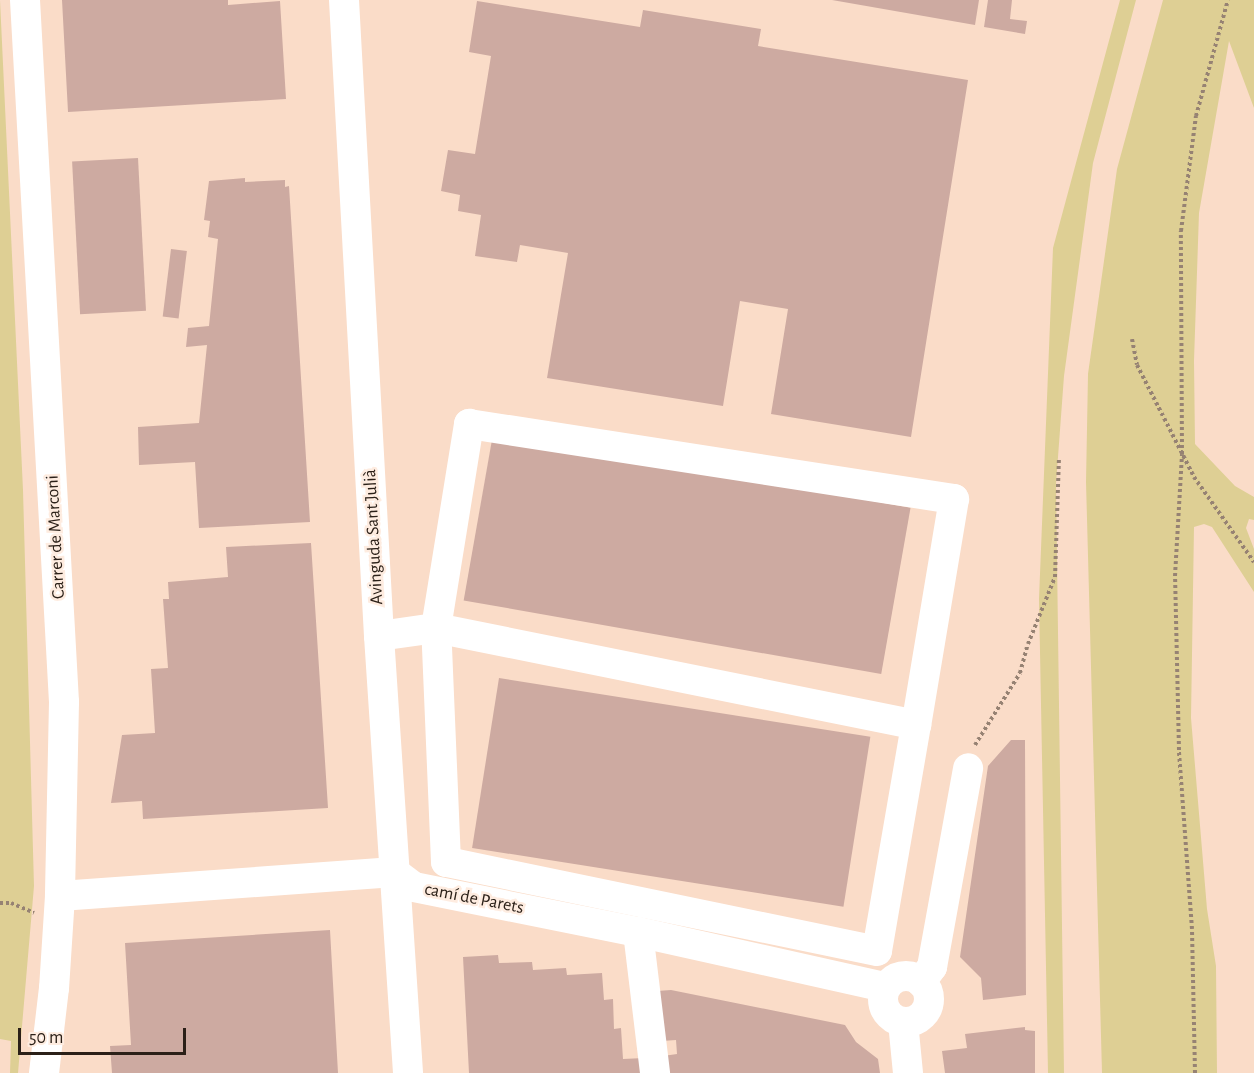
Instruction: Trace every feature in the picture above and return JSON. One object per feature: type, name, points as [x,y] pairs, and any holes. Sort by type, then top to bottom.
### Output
[{"type":"street","name":"Carrer de Marconi","points":[[25,0],[60,597],[64,702],[60,896],[54,988],[44,1073]]},
{"type":"street","name":"Avinguda Sant Julià","points":[[344,0],[379,636],[408,1073]]},
{"type":"street","points":[[469,424],[954,499],[877,951],[446,862],[436,628],[469,424]]},
{"type":"street","points":[[379,636],[436,628],[916,725]]},
{"type":"street","points":[[921,981],[932,967],[968,768]]},
{"type":"street","points":[[60,896],[394,872]]},
{"type":"street","name":"camí de Parets","points":[[394,872],[414,887],[638,932],[885,987]]},
{"type":"street","points":[[638,932],[655,1073]]},
{"type":"street","points":[[898,977],[914,977],[921,981],[928,995],[924,1013],[919,1018],[903,1022],[891,1017],[883,1004],[885,987],[898,977]]},
{"type":"street","points":[[903,1022],[908,1073]]},
{"type":"path","points":[[1195,1073],[1192,929],[1179,750],[1175,576],[1182,454],[1181,231],[1196,116],[1228,0]]},
{"type":"path","points":[[1132,339],[1137,365],[1194,477],[1254,562]]},
{"type":"path","points":[[968,768],[976,740],[1020,673],[1028,644],[1055,577],[1059,458]]},
{"type":"path","points":[[0,903],[11,903],[58,926]]},
{"type":"shaded area","points":[[0,0],[23,490],[34,886],[18,1073],[10,1073],[11,1041],[0,1039]]},
{"type":"shaded area","points":[[1120,0],[1136,0],[1093,163],[1064,376],[1056,484],[1064,1073],[1048,1073],[1039,599],[1053,248]]},
{"type":"shaded area","points":[[1163,0],[1254,0],[1254,108],[1229,41],[1199,213],[1194,361],[1195,444],[1235,486],[1254,497],[1254,520],[1249,519],[1246,528],[1254,549],[1254,592],[1212,527],[1204,524],[1194,527],[1191,718],[1207,909],[1216,966],[1217,1073],[1102,1073],[1086,482],[1088,374],[1117,169]]},
{"type":"building","points":[[62,0],[228,0],[228,5],[280,1],[286,99],[68,112]]},
{"type":"building","points":[[832,0],[979,0],[975,25]]},
{"type":"building","points":[[988,0],[1012,0],[1010,19],[1027,21],[1025,34],[984,27]]},
{"type":"building","points":[[477,1],[640,27],[643,10],[761,29],[758,46],[968,80],[911,437],[771,414],[788,309],[740,301],[723,406],[547,378],[568,253],[520,245],[517,262],[475,256],[481,215],[458,211],[460,195],[441,191],[448,150],[475,154],[491,56],[469,52]]},
{"type":"building","points":[[138,158],[146,311],[80,314],[72,161]]},
{"type":"building","points":[[245,178],[245,182],[285,180],[285,187],[289,186],[310,522],[199,528],[195,462],[139,465],[138,427],[199,423],[207,345],[186,347],[188,328],[209,326],[218,239],[208,237],[210,221],[204,220],[209,181]]},
{"type":"building","points":[[171,249],[187,251],[179,318],[163,316]]},
{"type":"building","points":[[493,434],[911,508],[881,674],[464,600]]},
{"type":"building","points":[[311,543],[328,808],[143,819],[142,801],[111,803],[122,735],[155,733],[151,669],[168,668],[163,599],[169,599],[168,582],[228,577],[226,547]]},
{"type":"building","points":[[499,678],[870,737],[843,907],[472,848]]},
{"type":"building","points":[[1011,740],[1025,740],[1026,995],[983,1000],[981,978],[960,957],[988,766]]},
{"type":"building","points":[[330,930],[338,1073],[112,1073],[110,1046],[131,1045],[125,943]]},
{"type":"building","points":[[498,955],[499,963],[532,962],[533,970],[566,968],[567,975],[602,973],[604,1000],[613,999],[614,1029],[621,1028],[623,1059],[644,1058],[645,1073],[469,1073],[463,957]]},
{"type":"building","points":[[671,990],[845,1025],[856,1042],[878,1059],[880,1073],[665,1073],[663,1056],[677,1054],[676,1040],[662,1041],[657,991]]},
{"type":"building","points":[[1025,1027],[1025,1030],[1035,1031],[1035,1073],[945,1073],[942,1051],[967,1048],[965,1034]]}]
